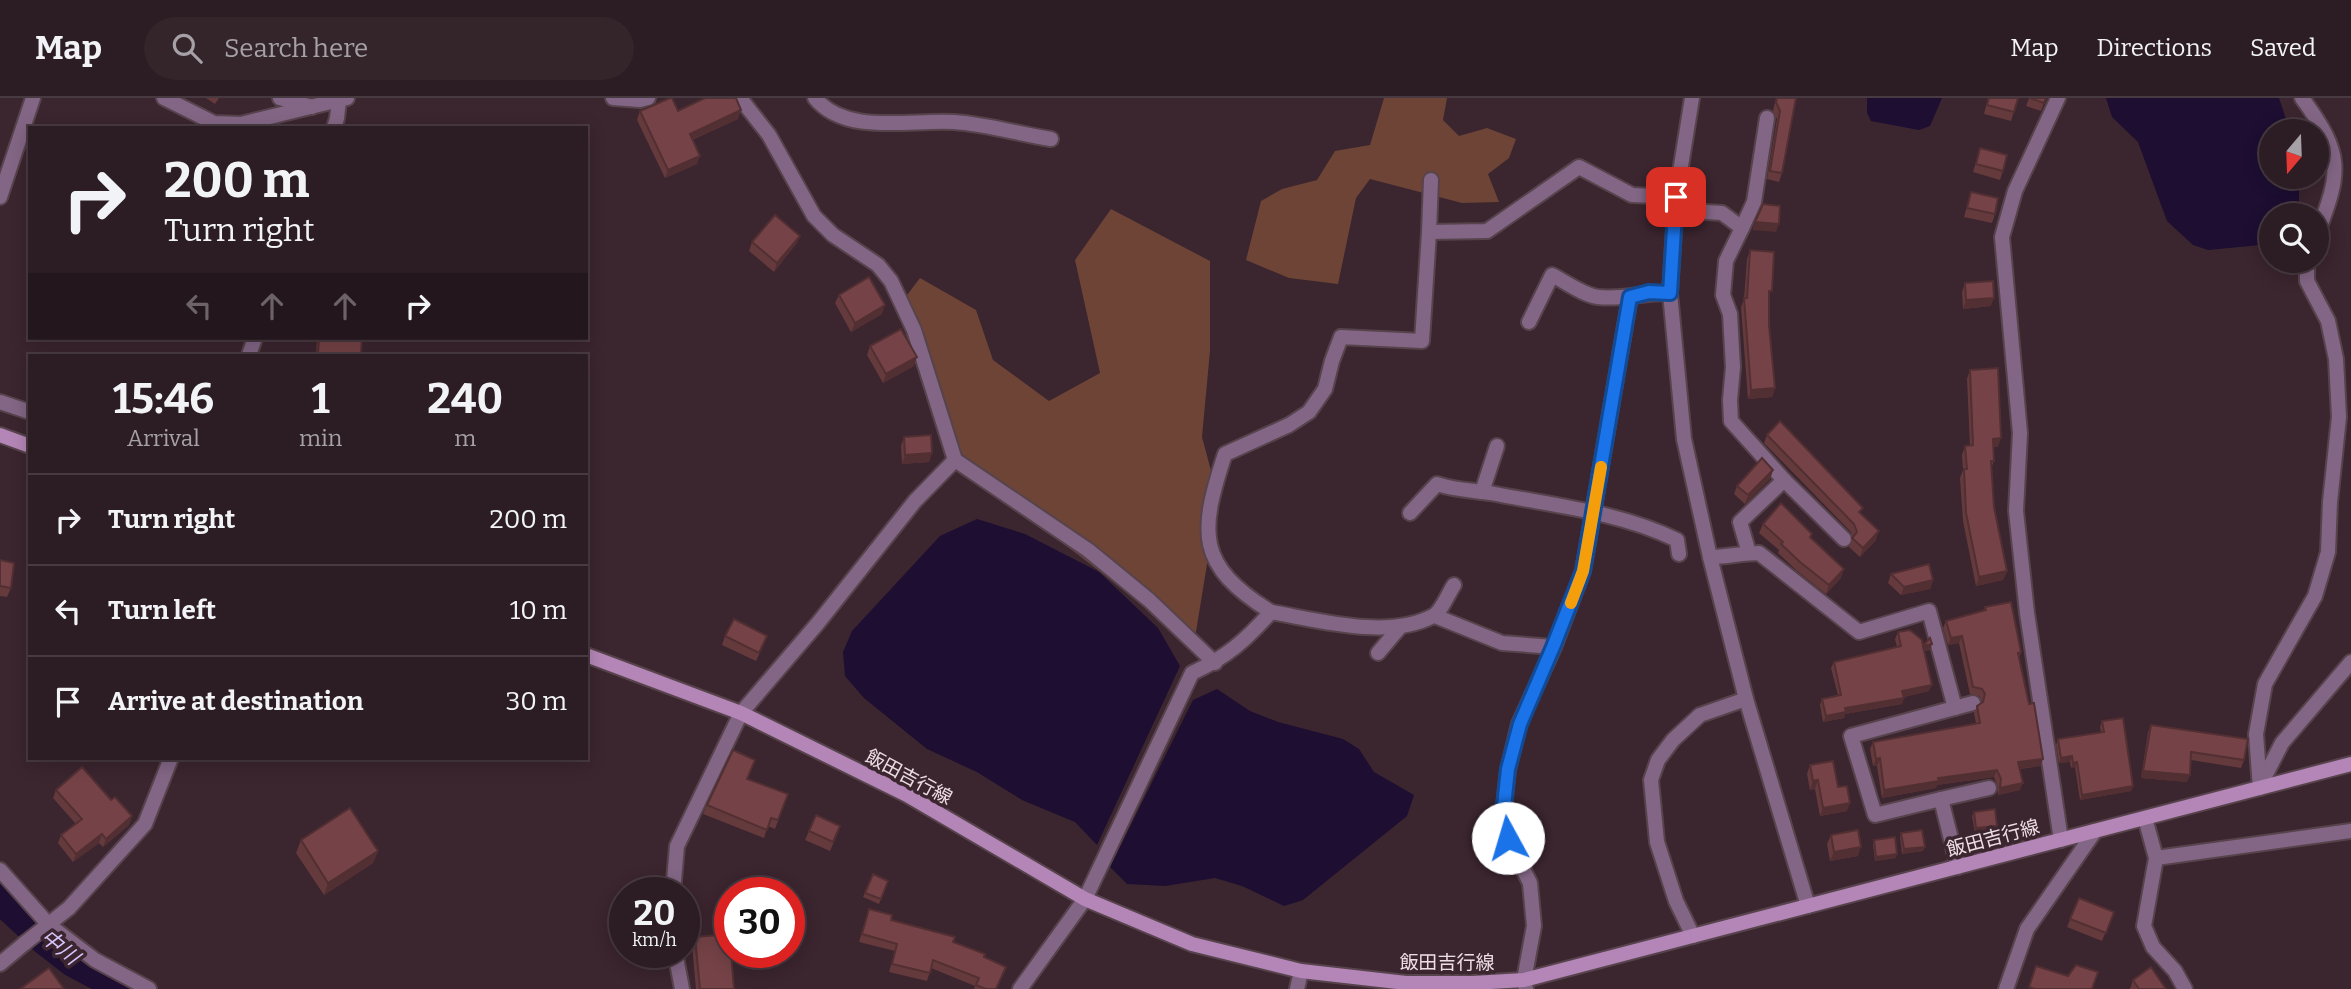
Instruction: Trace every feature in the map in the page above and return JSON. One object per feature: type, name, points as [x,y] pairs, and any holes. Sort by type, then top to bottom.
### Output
[{"type":"main road","points":[[0,435],[28,445]]},
{"type":"main road","name":"飯田吉行線","points":[[588,656],[741,713],[907,795],[1085,899],[1192,944],[1301,971],[1406,983],[1525,984],[1693,936],[2351,764]]},
{"type":"street","points":[[0,197],[33,98]]},
{"type":"street","points":[[164,98],[214,123],[240,124],[343,99]]},
{"type":"street","points":[[281,98],[313,107]]},
{"type":"street","points":[[612,98],[648,98]]},
{"type":"street","points":[[740,98],[769,135],[814,216],[833,235],[878,265],[891,281],[914,330],[955,460],[1088,550],[1149,600],[1215,663]]},
{"type":"street","points":[[815,98],[821,106],[845,119],[895,124],[955,122],[1051,139]]},
{"type":"street","points":[[1692,98],[1675,203],[1670,293],[1684,439],[1710,558],[1746,699],[1808,906]]},
{"type":"street","points":[[2058,98],[2015,191],[2001,237],[2020,433],[2018,523],[2027,613],[2061,840]]},
{"type":"street","points":[[2302,98],[2329,138],[2335,157],[2333,191],[2329,203]]},
{"type":"street","points":[[335,126],[343,99]]},
{"type":"street","points":[[1767,118],[1754,202],[1726,261],[1723,295],[1730,314],[1734,367],[1730,400],[1731,421],[1784,480],[1844,539]]},
{"type":"street","points":[[1429,232],[1487,232],[1579,167],[1632,195],[1722,213],[1742,228]]},
{"type":"street","points":[[1431,180],[1422,341],[1340,337],[1325,388],[1309,412],[1289,425],[1225,454],[1212,495],[1207,531],[1217,568],[1244,595],[1271,612],[1342,625],[1399,627],[1435,615],[1454,585]]},
{"type":"street","points":[[2260,788],[2256,734],[2265,684],[2315,596],[2328,552],[2339,417],[2336,359],[2328,321],[2307,281],[2307,273]]},
{"type":"street","points":[[1529,322],[1552,275],[1595,297],[1630,297],[1649,292],[1670,293]]},
{"type":"street","points":[[1525,984],[1534,926],[1530,883],[1508,838],[1503,815],[1508,769],[1520,724],[1583,571],[1630,297]]},
{"type":"street","points":[[0,402],[28,411]]},
{"type":"street","points":[[1482,492],[1497,446]]},
{"type":"street","points":[[674,877],[677,846],[741,713],[818,623],[915,501],[955,460]]},
{"type":"street","points":[[1749,553],[1740,522],[1784,480]]},
{"type":"street","points":[[1410,513],[1437,484],[1450,489],[1482,492],[1592,513],[1656,530],[1677,540],[1679,554]]},
{"type":"street","points":[[1710,558],[1759,553],[1859,632],[1929,611],[1955,708]]},
{"type":"street","points":[[1020,989],[1085,899],[1192,673],[1215,663],[1243,643],[1271,612]]},
{"type":"street","points":[[1435,615],[1502,643],[1553,647]]},
{"type":"street","points":[[1378,653],[1399,627]]},
{"type":"street","points":[[2260,788],[2283,743],[2351,662]]},
{"type":"street","points":[[1693,936],[1676,901],[1657,842],[1651,780],[1658,760],[1673,740],[1700,715],[1746,699]]},
{"type":"street","points":[[1973,703],[1851,736],[1875,815],[1989,788]]},
{"type":"street","points":[[0,964],[69,908],[145,824],[170,760]]},
{"type":"street","points":[[1941,799],[1958,867]]},
{"type":"street","points":[[2145,818],[2157,858],[2144,926],[2153,947],[2175,971],[2185,989]]},
{"type":"street","points":[[2006,989],[2027,929],[2095,831]]},
{"type":"street","points":[[2157,858],[2351,831]]},
{"type":"street","points":[[0,870],[46,926],[95,960],[149,989]]},
{"type":"street","points":[[679,968],[682,989]]},
{"type":"street","points":[[1297,989],[1301,971]]},
{"type":"shaded area","points":[[1384,98],[1447,98],[1443,120],[1459,136],[1487,128],[1516,139],[1509,158],[1488,174],[1499,202],[1462,203],[1370,179],[1356,198],[1338,284],[1289,278],[1246,260],[1261,201],[1282,189],[1317,180],[1335,151],[1370,145]]},
{"type":"shaded area","points":[[1867,98],[1942,98],[1930,126],[1919,130],[1871,121],[1867,113]]},
{"type":"shaded area","points":[[2106,98],[2279,98],[2286,119],[2259,119],[2259,189],[2299,189],[2299,203],[2259,203],[2259,245],[2208,250],[2193,245],[2167,221],[2138,142],[2112,117]]},
{"type":"shaded area","points":[[1111,209],[1210,261],[1210,351],[1202,437],[1218,497],[1194,644],[955,460],[901,303],[920,278],[976,310],[993,360],[1049,401],[1100,373],[1075,260]]},
{"type":"shaded area","points":[[977,519],[1025,534],[1099,572],[1158,628],[1180,666],[1097,845],[1075,822],[1022,800],[977,772],[927,749],[864,698],[845,676],[843,652],[852,631],[940,536]]},
{"type":"shaded area","points":[[1217,689],[1250,711],[1278,722],[1343,739],[1359,749],[1374,772],[1414,795],[1407,816],[1303,900],[1284,906],[1242,886],[1215,878],[1165,886],[1127,884],[1110,867],[1193,700]]},
{"type":"building","points":[[670,98],[678,111],[705,98],[736,98],[741,110],[690,134],[700,156],[668,170],[640,111]]},
{"type":"building","points":[[1777,98],[1796,98],[1782,173],[1770,171],[1780,111]]},
{"type":"building","points":[[1989,98],[2018,98],[2014,112],[1987,105]]},
{"type":"building","points":[[2030,98],[2046,98],[2044,103]]},
{"type":"building","points":[[1980,148],[2007,155],[2003,171],[1976,164]]},
{"type":"building","points":[[1971,192],[1998,198],[1995,214],[1967,208]]},
{"type":"building","points":[[1763,204],[1780,206],[1779,224],[1755,222]]},
{"type":"building","points":[[775,215],[800,236],[777,263],[752,242]]},
{"type":"building","points":[[1750,250],[1774,252],[1772,291],[1769,291],[1769,325],[1775,388],[1751,390],[1744,298],[1747,298]]},
{"type":"building","points":[[869,277],[885,305],[855,323],[839,295]]},
{"type":"building","points":[[1993,281],[1994,298],[1966,300],[1965,283]]},
{"type":"building","points":[[901,329],[917,357],[886,374],[870,346]]},
{"type":"building","points":[[319,340],[362,340],[361,354],[318,354]]},
{"type":"building","points":[[1998,368],[2001,438],[1993,439],[1994,461],[1991,461],[1994,507],[2007,571],[1979,577],[1966,513],[1964,469],[1967,469],[1965,446],[1973,445],[1970,370]]},
{"type":"building","points":[[1780,421],[1863,508],[1859,512],[1879,531],[1863,548],[1852,538],[1857,532],[1854,524],[1767,435]]},
{"type":"building","points":[[931,435],[932,453],[905,455],[904,437]]},
{"type":"building","points":[[1762,458],[1773,470],[1748,495],[1737,486]]},
{"type":"building","points":[[1781,503],[1812,534],[1810,537],[1844,569],[1829,585],[1800,562],[1763,524]]},
{"type":"building","points":[[0,560],[14,563],[11,588],[0,586]]},
{"type":"building","points":[[1929,564],[1933,580],[1904,587],[1891,574]]},
{"type":"building","points":[[2011,602],[2021,652],[2018,653],[2029,704],[2034,703],[2043,759],[2018,762],[2023,783],[2000,788],[2001,779],[1997,770],[1938,778],[1939,781],[1884,790],[1880,758],[1876,759],[1873,742],[1980,723],[1977,706],[1983,702],[1985,694],[1982,689],[1973,687],[1962,636],[1951,638],[1946,621],[1986,610],[1985,607]]},
{"type":"building","points":[[734,619],[767,636],[759,653],[725,636]]},
{"type":"building","points":[[1910,630],[1922,640],[1932,685],[1902,691],[1904,698],[1845,708],[1846,712],[1826,716],[1822,699],[1841,695],[1834,662],[1901,646],[1898,632]]},
{"type":"building","points":[[2123,718],[2133,786],[2082,795],[2077,762],[2073,763],[2072,756],[2061,758],[2058,739],[2104,732],[2102,721]]},
{"type":"building","points":[[2151,725],[2248,739],[2244,760],[2191,752],[2190,775],[2143,771]]},
{"type":"building","points":[[733,750],[755,760],[747,779],[788,794],[778,820],[771,818],[767,830],[707,805]]},
{"type":"building","points":[[1833,761],[1838,787],[1847,786],[1850,803],[1823,808],[1818,780],[1813,781],[1810,765]]},
{"type":"building","points":[[82,767],[111,800],[115,797],[132,816],[106,839],[102,834],[76,854],[61,835],[82,819],[56,790]]},
{"type":"building","points":[[350,808],[378,851],[328,883],[301,840]]},
{"type":"building","points":[[1995,809],[1997,826],[1976,828],[1974,812]]},
{"type":"building","points":[[816,815],[840,826],[833,842],[809,831]]},
{"type":"building","points":[[1858,830],[1861,847],[1834,852],[1831,835]]},
{"type":"building","points":[[1922,830],[1925,847],[1904,849],[1901,833]]},
{"type":"building","points":[[1895,837],[1897,854],[1876,857],[1874,840]]},
{"type":"building","points":[[873,874],[888,881],[881,899],[865,893]]},
{"type":"building","points":[[2079,898],[2114,912],[2106,933],[2070,919]]},
{"type":"building","points":[[869,909],[892,915],[891,920],[955,937],[953,942],[985,954],[984,957],[1006,967],[996,989],[976,985],[979,978],[933,960],[930,973],[892,964],[897,944],[862,934]]},
{"type":"building","points":[[714,935],[714,968],[732,968],[734,989],[700,989],[700,937]]},
{"type":"building","points":[[2076,965],[2098,972],[2092,989],[2029,987],[2036,966],[2068,976]]},
{"type":"building","points":[[2151,967],[2166,989],[2139,989],[2133,980]]},
{"type":"building","points":[[49,968],[64,989],[20,989]]},
{"type":"waterway","name":"中川","points":[[0,897],[74,961],[127,989]]},
{"type":"slow traffic","points":[[1571,603],[1583,571],[1601,467]]},
{"type":"route","points":[[1508,838],[1503,815],[1508,769],[1520,724],[1583,571],[1630,297],[1649,292],[1670,293],[1676,197]]}]
